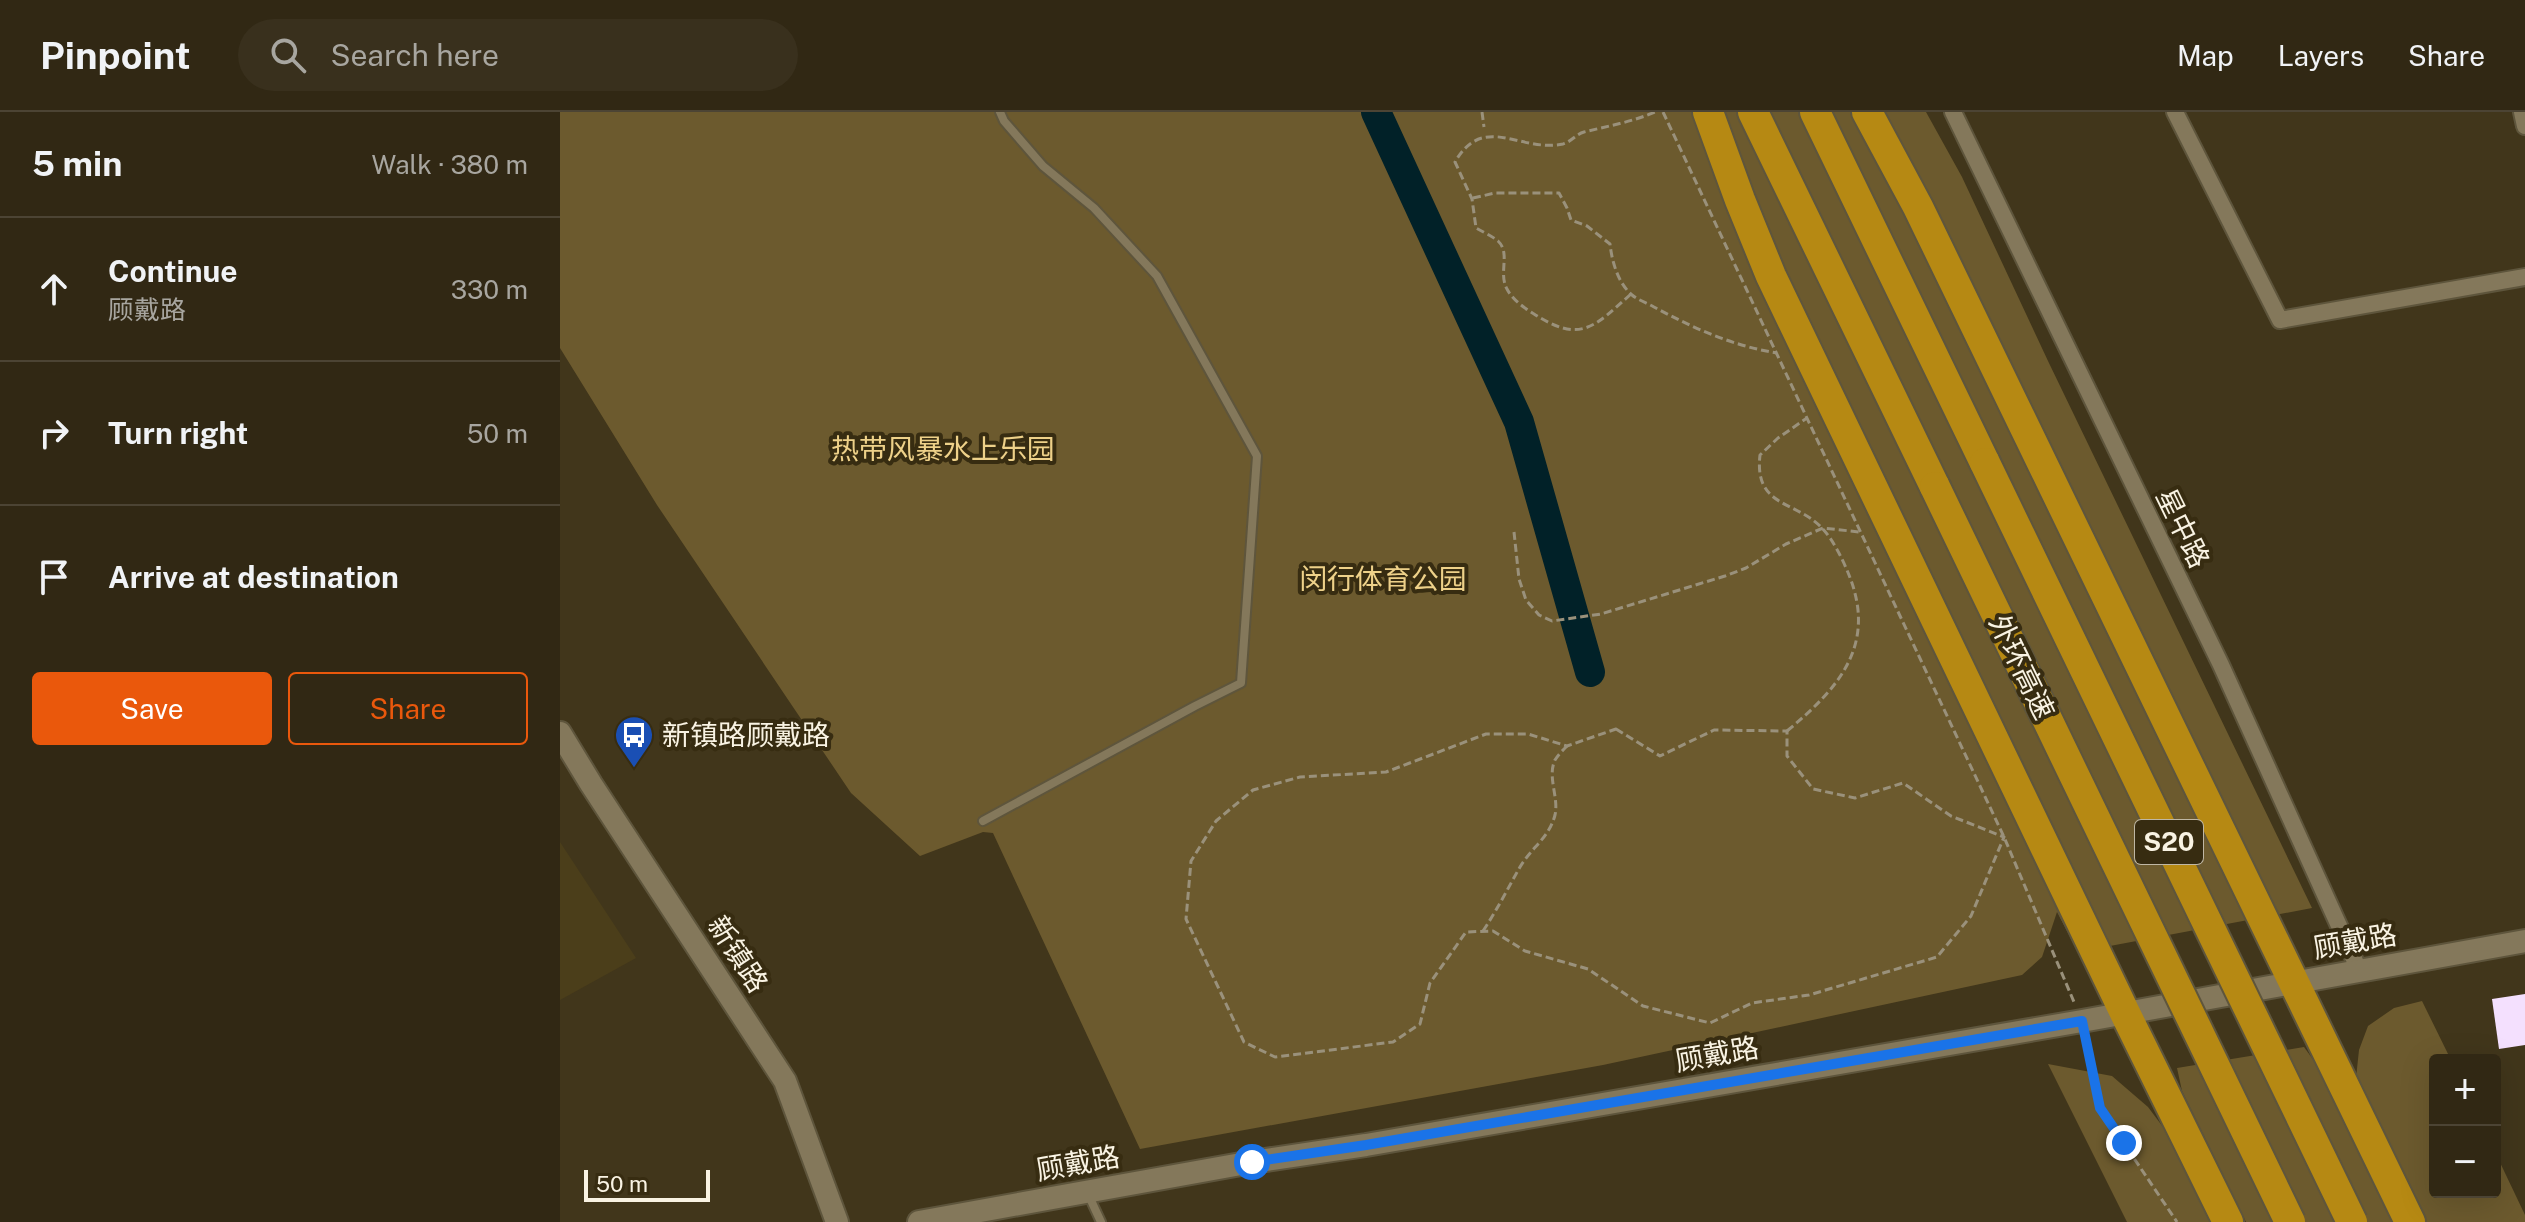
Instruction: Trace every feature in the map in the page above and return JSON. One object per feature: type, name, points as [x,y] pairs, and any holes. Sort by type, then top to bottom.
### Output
[{"type":"highway","points":[[1708,112],[1771,276],[2228,1222]]},
{"type":"highway","name":"外环高速","points":[[1753,112],[2290,1222]]},
{"type":"highway","name":"外环高速","points":[[1815,112],[2352,1222]]},
{"type":"highway","points":[[1867,112],[1925,221],[2410,1222]]},
{"type":"main road","name":"新镇路","points":[[560,733],[785,1081],[837,1222]]},
{"type":"main road","name":"顾戴路","points":[[919,1222],[2082,1021],[2525,941]]},
{"type":"street","name":"星中路","points":[[1953,112],[2221,665],[2359,970]]},
{"type":"street","points":[[2175,112],[2280,320],[2525,277]]},
{"type":"street","points":[[2522,112],[2525,126]]},
{"type":"lane","points":[[983,821],[1241,683],[1257,456],[1157,276],[1094,208],[1043,166],[1004,121],[1000,112]]},
{"type":"lane","points":[[1087,1192],[1101,1222]]},
{"type":"path","points":[[1474,132],[1484,127],[1482,112]]},
{"type":"path","points":[[1520,134],[1550,145],[1565,144],[1579,133],[1636,120],[1655,112]]},
{"type":"path","points":[[1663,112],[2004,837],[2082,1021],[2100,1108],[2177,1222]]},
{"type":"path","points":[[1468,138],[1455,162],[1472,199],[1476,228],[1498,241],[1505,252],[1503,276],[1507,290],[1525,308],[1566,331],[1587,328],[1631,294]]},
{"type":"path","points":[[1472,199],[1495,193],[1559,193],[1571,220],[1587,226],[1610,244],[1612,263],[1631,294],[1678,320],[1723,339],[1777,353]]},
{"type":"path","points":[[1483,931],[1505,898],[1522,863],[1544,840],[1555,815],[1556,795],[1552,774],[1555,760],[1567,746],[1616,729],[1660,756],[1714,730],[1787,731],[1813,709],[1840,676],[1853,654],[1860,626],[1857,596],[1845,566],[1823,528],[1778,502],[1763,486],[1758,471],[1760,455],[1807,418]]},
{"type":"path","points":[[1514,532],[1519,579],[1526,600],[1539,615],[1552,621],[1601,614],[1725,576],[1823,528],[1859,532]]},
{"type":"path","points":[[1787,731],[1787,756],[1813,789],[1855,798],[1903,783],[1951,816],[2004,837]]},
{"type":"path","points":[[1567,746],[1528,734],[1486,734],[1386,772],[1300,777],[1253,790],[1216,821],[1191,861],[1186,919],[1244,1042],[1275,1057],[1393,1042],[1420,1024],[1430,983],[1466,932],[1483,931],[1493,931],[1525,951],[1588,969],[1643,1006],[1710,1023],[1752,1003],[1809,995],[1937,957],[1971,916],[2004,837]]},
{"type":"shaded area","points":[[560,842],[636,958],[560,1000]]},
{"type":"green space","name":"闵行体育公园","points":[[560,112],[1926,112],[1962,177],[2312,908],[2078,952],[2057,912],[2042,957],[2022,975],[1603,1065],[1140,1149],[993,833],[983,832],[920,856],[851,793],[657,505],[560,348]]},
{"type":"green space","points":[[2422,1001],[2448,1054],[2429,1054],[2429,1198],[2501,1198],[2501,1165],[2525,1215],[2525,1222],[2424,1222],[2356,1078],[2359,1050],[2368,1026],[2394,1008]]},
{"type":"green space","points":[[2304,1047],[2320,1069],[2394,1222],[2246,1222],[2182,1091],[2177,1068]]},
{"type":"green space","points":[[2048,1064],[2112,1076],[2148,1107],[2172,1139],[2212,1222],[2127,1222]]},
{"type":"building","points":[[2525,994],[2525,1045],[2499,1049],[2492,999]]},
{"type":"waterway","points":[[1376,112],[1519,422],[1590,672]]},
{"type":"place","name":"新镇路顾戴路","points":[[634,769]]},
{"type":"route","points":[[1252,1162],[2082,1021],[2100,1108],[2124,1143]]},
{"type":"park label","name":"热带风暴水上乐园","points":[[943,449]]}]
